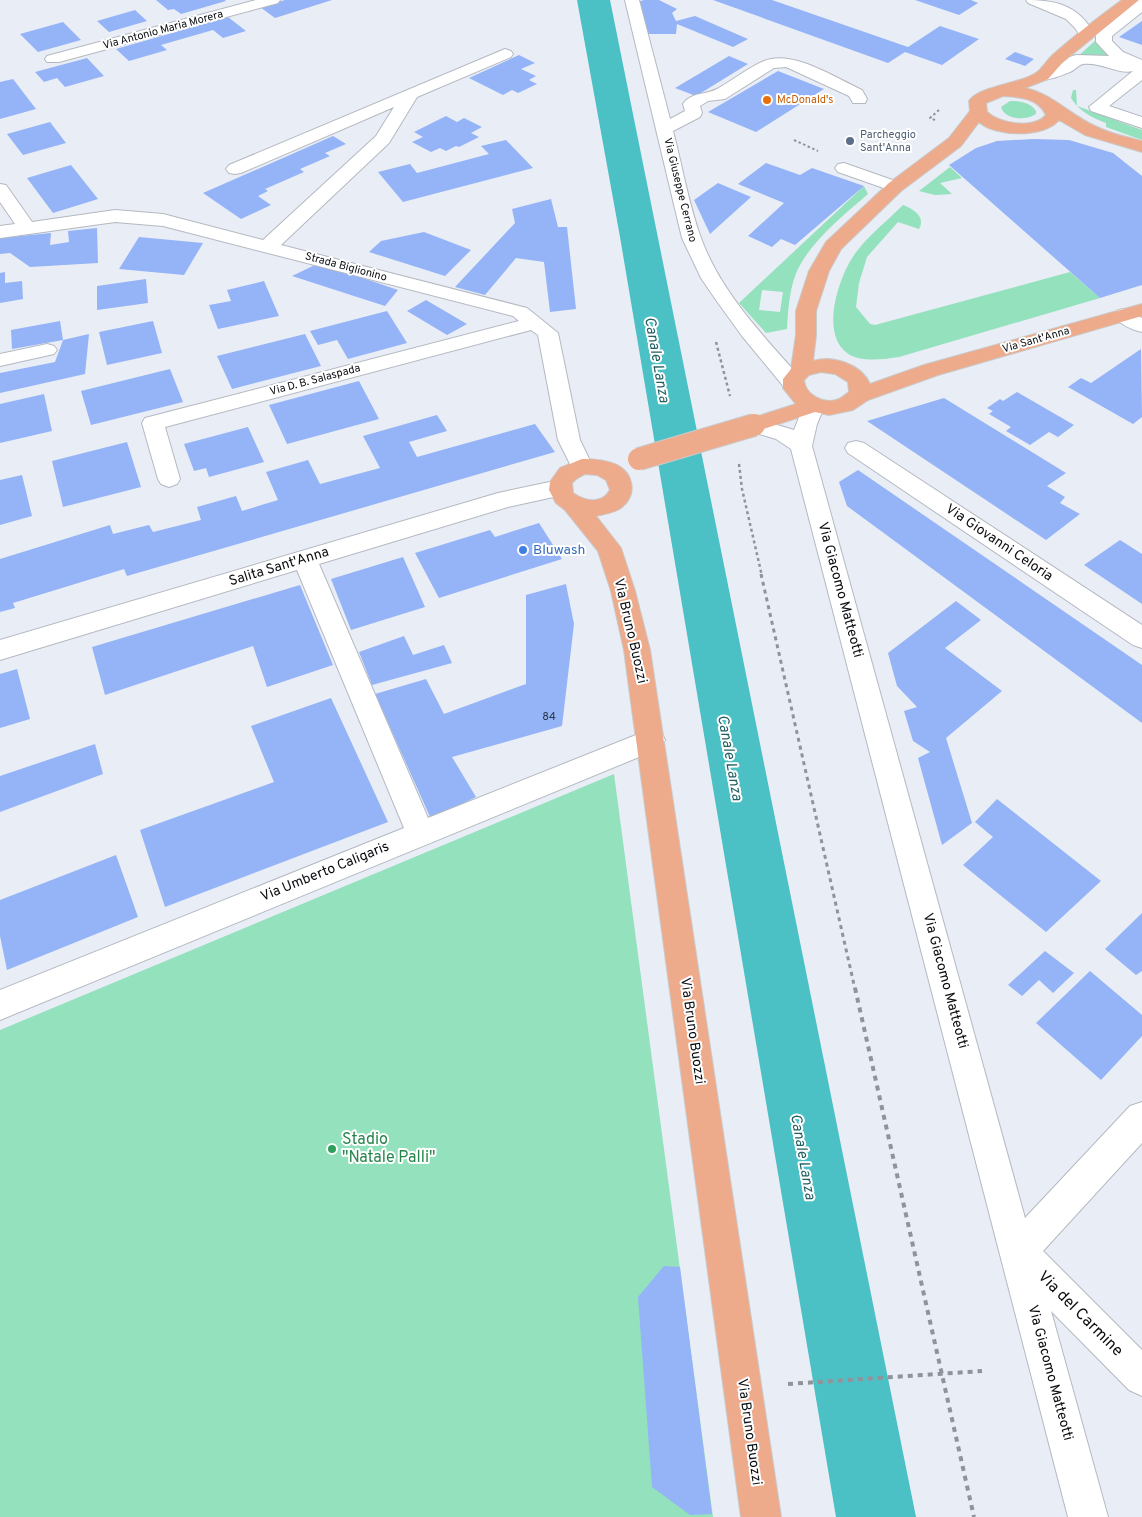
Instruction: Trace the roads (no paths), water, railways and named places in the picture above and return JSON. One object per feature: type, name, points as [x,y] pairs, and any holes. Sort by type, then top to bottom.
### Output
[{"type":"main road","points":[[1016,128],[994,123],[978,112],[976,106],[978,101],[992,93],[1003,91],[1042,76],[1058,58],[1084,36],[1132,0]]},
{"type":"main road","points":[[1038,127],[1052,120],[1054,115],[1042,76]]},
{"type":"main road","points":[[1003,91],[1028,94],[1091,131]]},
{"type":"main road","points":[[763,422],[795,380],[810,366],[832,366],[852,374],[861,388],[860,395],[846,406],[836,408],[814,405],[804,401],[795,380],[806,336],[806,311],[819,271],[833,246],[895,187],[955,142],[978,112]]},
{"type":"main road","points":[[955,142],[1016,128],[1038,127],[1091,131],[1142,147]]},
{"type":"main road","name":"Via Sant'Anna","points":[[860,395],[931,370],[1132,313]]},
{"type":"main road","points":[[806,336],[832,366]]},
{"type":"main road","name":"Via Sant'Anna","points":[[852,374],[931,370]]},
{"type":"main road","points":[[612,472],[639,459],[814,405]]},
{"type":"main road","points":[[593,466],[612,472],[622,484],[619,498],[613,503],[594,509],[567,497],[561,481],[566,475],[582,467],[593,466]]},
{"type":"main road","name":"Via Bruno Buozzi","points":[[567,497],[609,548],[623,591],[637,650],[761,1517]]},
{"type":"main road","name":"Via Bruno Buozzi","points":[[609,548],[613,503]]},
{"type":"street","name":"Via Antonio Maria Morera","points":[[53,60],[273,0]]},
{"type":"street","name":"Via Giuseppe Cerrano","points":[[632,0],[691,238],[701,263],[756,340],[795,380]]},
{"type":"street","points":[[1033,0],[1073,15],[1082,24],[1084,36]]},
{"type":"street","points":[[1141,0],[1137,9],[1104,35],[1104,42],[1117,55],[1141,70]]},
{"type":"street","points":[[1040,16],[1084,36]]},
{"type":"street","points":[[235,169],[505,54]]},
{"type":"street","points":[[1042,76],[1066,68],[1076,60],[1091,59],[1106,60],[1141,70]]},
{"type":"street","points":[[664,128],[694,113],[691,104],[704,97],[719,96],[770,64],[778,62],[788,62],[856,92],[859,99]]},
{"type":"street","points":[[1141,70],[1096,107],[1142,123]]},
{"type":"street","points":[[267,246],[383,139],[411,94]]},
{"type":"street","points":[[844,168],[895,187]]},
{"type":"street","points":[[0,188],[27,228]]},
{"type":"street","name":"Strada Biglionino","points":[[0,232],[115,216],[163,220],[520,312],[548,333],[569,440],[582,467]]},
{"type":"street","points":[[1132,313],[1142,326]]},
{"type":"street","name":"Via D. B. Salaspada","points":[[169,479],[153,423],[534,323]]},
{"type":"street","points":[[0,360],[47,350]]},
{"type":"street","name":"Via Giacomo Matteotti","points":[[814,405],[806,424],[801,446],[1088,1517]]},
{"type":"street","points":[[763,422],[801,446]]},
{"type":"street","name":"Via Giovanni Celoria","points":[[856,448],[1142,638]]},
{"type":"street","name":"Salita Sant'Anna","points":[[0,650],[506,499],[567,497]]},
{"type":"street","points":[[305,560],[420,833]]},
{"type":"street","name":"Via Umberto Caligaris","points":[[0,1005],[651,740]]},
{"type":"street","points":[[1018,1252],[1142,1118]]},
{"type":"street","name":"Via del Carmine","points":[[1018,1252],[1142,1377]]},
{"type":"water","name":"Canale Lanza","points":[[577,0],[610,0],[916,1517],[836,1517],[620,237]]},
{"type":"place","name":"McDonald's","points":[[767,100]]},
{"type":"place","name":"Parcheggio Sant'Anna","points":[[850,141]]},
{"type":"place","name":"Bluwash","points":[[523,550]]},
{"type":"place","name":"Stadio \"Natale Palli\"","points":[[332,1149]]}]
